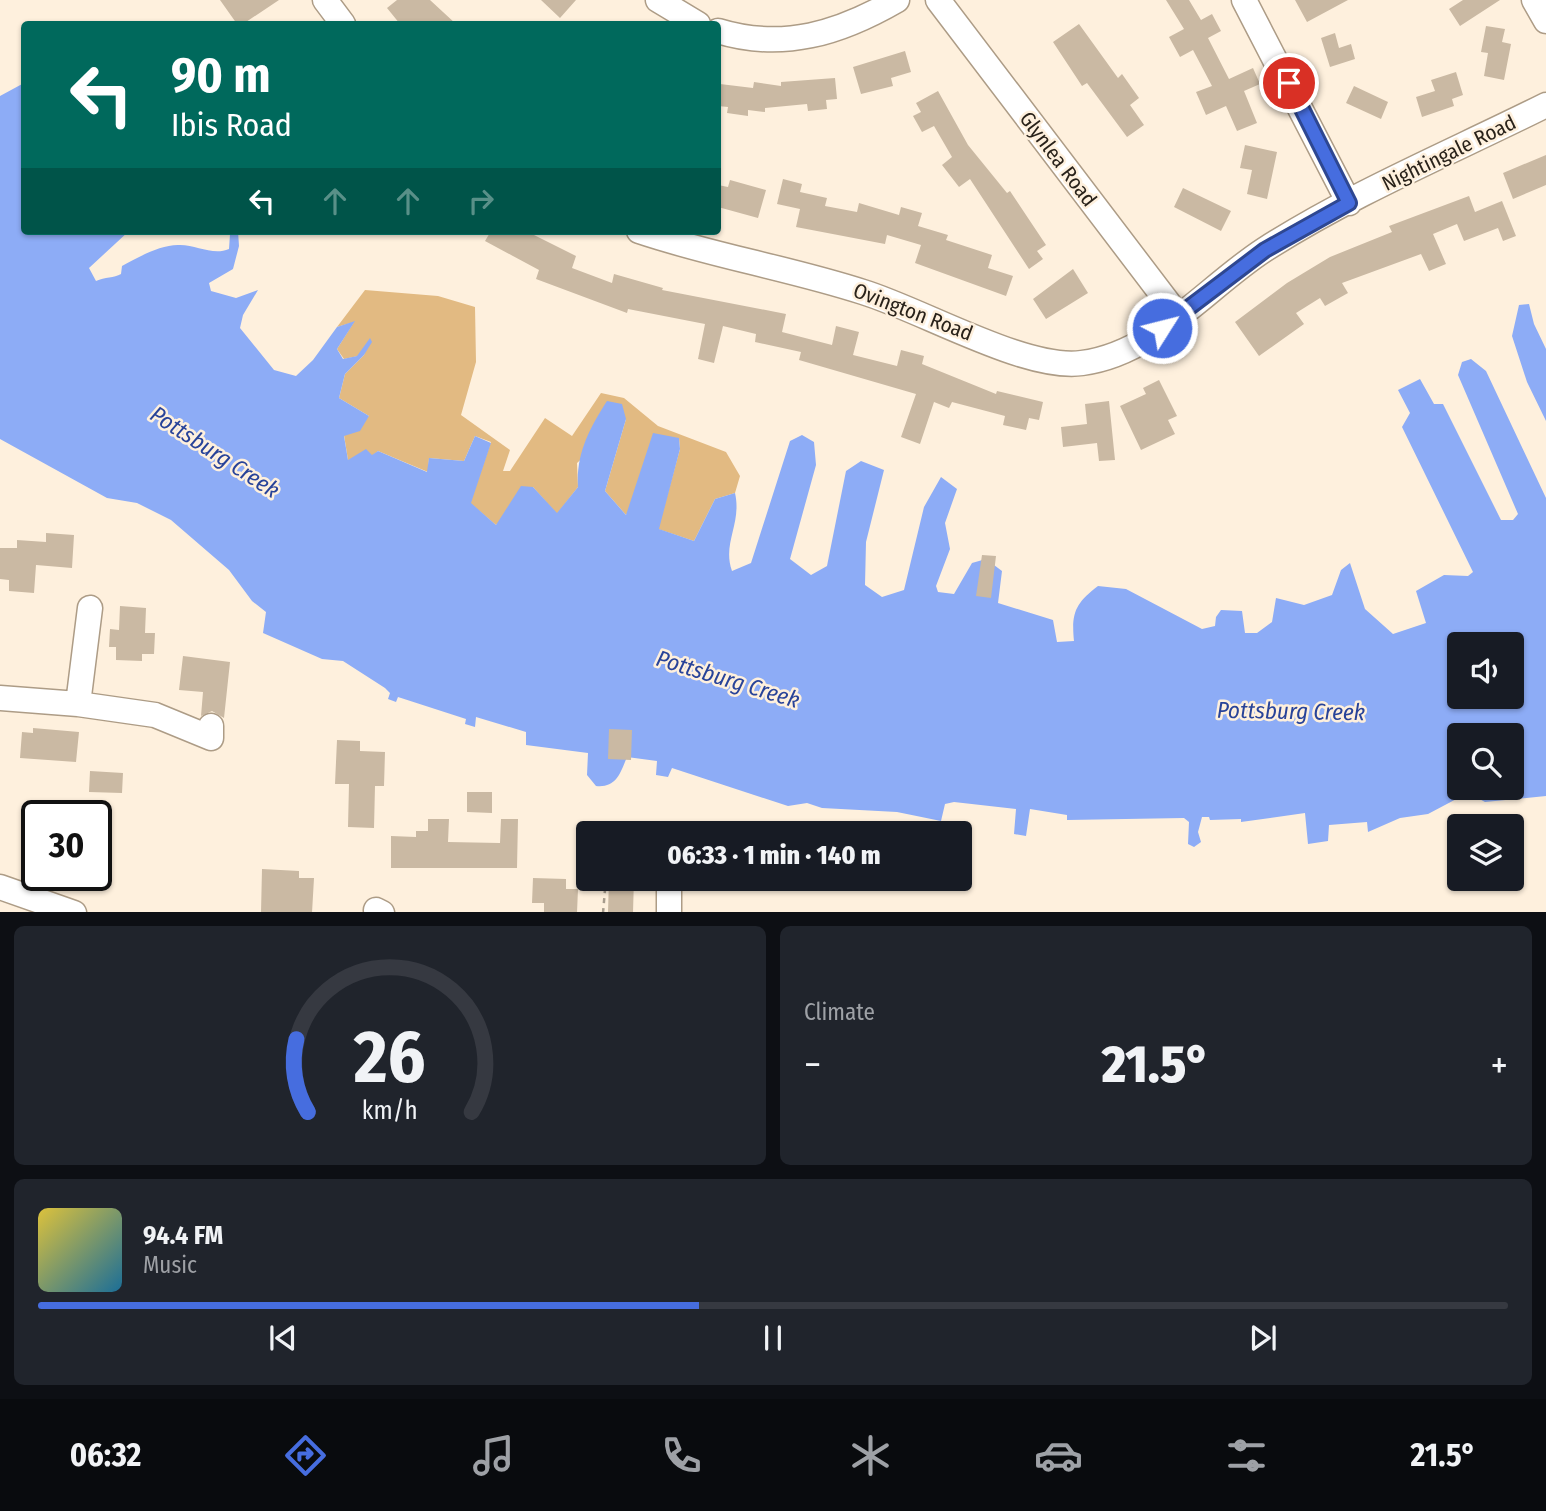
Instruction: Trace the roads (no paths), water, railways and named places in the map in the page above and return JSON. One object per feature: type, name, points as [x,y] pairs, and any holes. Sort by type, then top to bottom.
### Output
[{"type":"street","points":[[325,0],[341,21]]},
{"type":"street","points":[[658,0],[693,21]]},
{"type":"street","points":[[721,32],[762,40],[820,35],[897,0]]},
{"type":"street","name":"Glynlea Road","points":[[938,0],[1179,317]]},
{"type":"street","points":[[1244,0],[1349,203]]},
{"type":"street","points":[[1534,0],[1546,21]]},
{"type":"street","name":"Nightingale Road","points":[[1179,317],[1265,250],[1349,203],[1546,105]]},
{"type":"street","name":"Ovington Road","points":[[654,235],[864,292],[1015,353],[1039,360],[1082,363],[1107,358],[1145,339],[1179,317]]},
{"type":"street","points":[[78,704],[90,608]]},
{"type":"street","points":[[0,698],[78,704],[155,715],[211,738],[211,726]]},
{"type":"street","points":[[0,887],[74,912]]},
{"type":"street","points":[[669,891],[669,912]]},
{"type":"water","name":"Pottsburg Creek","points":[[21,85],[21,235],[125,235],[89,268],[96,281],[121,274],[122,266],[165,247],[186,245],[223,251],[229,249],[230,235],[238,235],[239,246],[233,269],[209,283],[211,291],[236,298],[258,290],[243,315],[240,328],[274,370],[296,376],[313,360],[337,327],[355,321],[337,349],[343,359],[357,356],[370,338],[372,342],[364,355],[345,374],[339,398],[369,416],[360,431],[344,436],[348,460],[366,449],[372,455],[378,451],[427,472],[429,458],[464,461],[475,436],[491,443],[471,503],[496,525],[521,486],[533,487],[557,513],[578,487],[582,453],[589,432],[601,411],[607,401],[622,404],[626,419],[605,491],[626,515],[653,433],[679,438],[680,449],[659,529],[694,541],[715,499],[735,493],[736,514],[729,551],[732,571],[751,563],[790,441],[802,435],[814,442],[816,465],[790,559],[811,575],[827,566],[846,471],[861,461],[884,470],[866,542],[865,585],[882,597],[904,590],[924,507],[941,477],[957,489],[945,523],[950,549],[936,586],[938,592],[954,594],[972,563],[986,559],[1002,571],[998,603],[1053,620],[1057,642],[1074,641],[1074,615],[1080,603],[1098,586],[1126,589],[1202,629],[1215,626],[1216,617],[1221,610],[1242,611],[1245,633],[1257,633],[1272,622],[1276,598],[1304,605],[1332,595],[1341,570],[1350,563],[1365,609],[1393,634],[1426,623],[1416,591],[1444,575],[1468,576],[1473,572],[1402,427],[1410,413],[1398,390],[1420,379],[1434,404],[1443,404],[1501,520],[1513,520],[1518,514],[1458,375],[1462,362],[1471,359],[1486,371],[1546,498],[1546,796],[1524,798],[1524,723],[1447,723],[1447,800],[1454,800],[1428,814],[1400,818],[1368,832],[1367,822],[1329,825],[1328,841],[1308,844],[1305,813],[1241,822],[1241,819],[1210,820],[1209,817],[1202,817],[1198,832],[1201,842],[1194,847],[1188,844],[1189,822],[1184,818],[1067,820],[1067,815],[1030,809],[1026,836],[1014,834],[1016,809],[954,802],[945,804],[941,821],[897,812],[822,808],[807,803],[788,806],[672,768],[668,777],[656,775],[657,761],[627,757],[613,782],[596,786],[587,775],[588,753],[526,745],[526,732],[476,717],[475,727],[465,724],[466,719],[398,697],[396,702],[388,699],[390,693],[385,688],[343,661],[322,659],[263,633],[266,612],[252,601],[229,570],[171,520],[137,503],[107,498],[0,439],[0,96]]},
{"type":"water","points":[[1529,304],[1534,324],[1546,349],[1546,421],[1527,382],[1512,336],[1519,305]]}]
